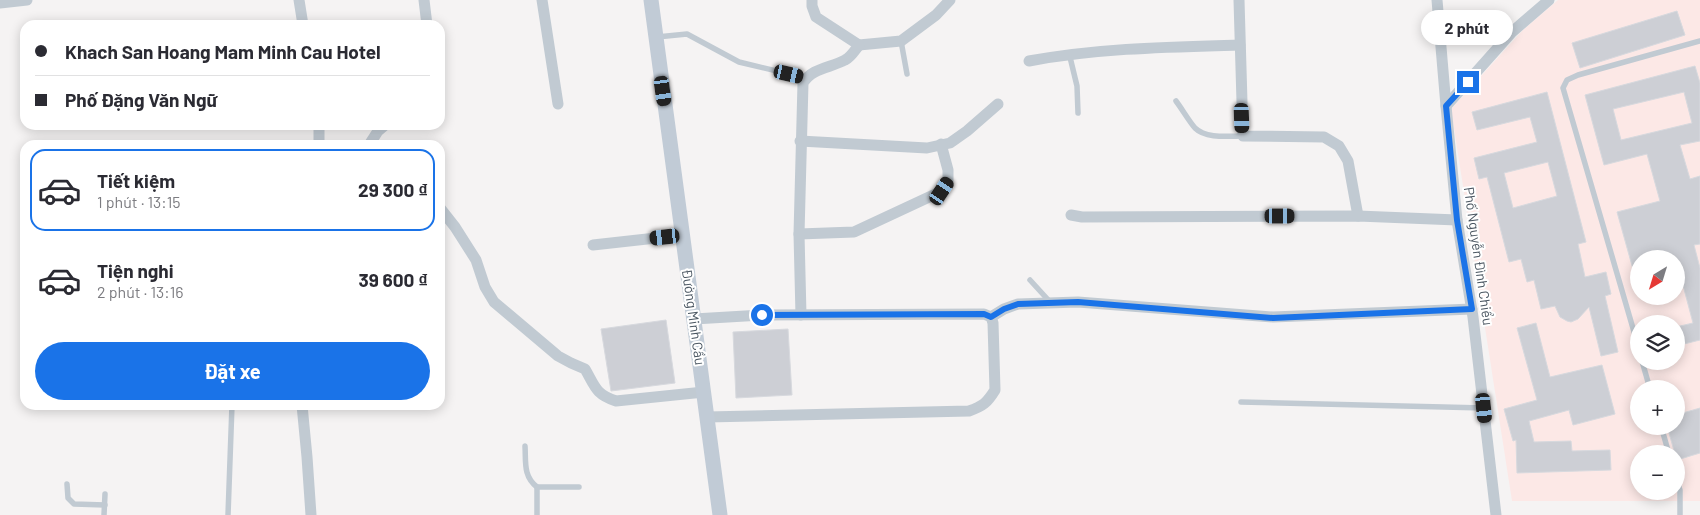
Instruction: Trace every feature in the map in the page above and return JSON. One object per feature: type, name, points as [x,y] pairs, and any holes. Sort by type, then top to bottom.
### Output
[{"type":"street","points":[[0,3],[27,0]]},
{"type":"street","points":[[299,0],[302,20]]},
{"type":"street","points":[[424,0],[426,20]]},
{"type":"street","points":[[542,0],[558,104]]},
{"type":"street","name":"Đường Minh Cầu","points":[[651,0],[720,515]]},
{"type":"street","points":[[812,0],[816,17],[859,44],[901,41],[936,15],[950,0]]},
{"type":"street","points":[[1239,0],[1243,136],[1324,136],[1339,146],[1348,160],[1358,216]]},
{"type":"street","name":"Phố Nguyễn Đình Chiểu","points":[[1437,0],[1457,220],[1472,309],[1496,515]]},
{"type":"street","points":[[1446,106],[1512,32],[1549,0]]},
{"type":"street","points":[[801,315],[799,234],[802,83],[816,71],[846,60],[859,44]]},
{"type":"street","points":[[1029,60],[1069,53],[1131,48],[1240,45]]},
{"type":"street","points":[[800,141],[927,148],[950,143],[998,104]]},
{"type":"street","points":[[799,234],[854,232],[942,191],[948,182],[948,170],[941,144]]},
{"type":"street","points":[[445,214],[476,260],[485,287],[494,302],[558,356],[585,368],[596,390],[604,397],[616,401],[704,392]]},
{"type":"street","points":[[1071,215],[1082,217],[1358,216],[1457,220]]},
{"type":"street","points":[[593,245],[683,235]]},
{"type":"street","points":[[991,317],[1004,309],[1018,304],[1078,302],[1273,318],[1472,309]]},
{"type":"street","points":[[694,319],[762,315],[984,314],[991,317],[993,323],[995,390],[982,407],[969,411],[707,417]]},
{"type":"street","points":[[302,410],[311,515]]},
{"type":"lane","points":[[656,37],[687,34],[739,62],[806,78]]},
{"type":"lane","points":[[901,41],[907,74]]},
{"type":"lane","points":[[1630,318],[1563,88],[1567,80],[1578,75],[1700,41]]},
{"type":"lane","points":[[1069,53],[1077,86],[1078,113]]},
{"type":"lane","points":[[1176,101],[1194,127],[1199,131],[1212,135],[1243,136]]},
{"type":"lane","points":[[1030,280],[1051,303]]},
{"type":"lane","points":[[1241,402],[1484,408]]},
{"type":"lane","points":[[228,515],[232,410]]},
{"type":"lane","points":[[525,446],[527,476],[531,482],[537,486],[579,487]]},
{"type":"lane","points":[[67,484],[68,498],[74,504],[105,505]]},
{"type":"lane","points":[[537,486],[537,515]]},
{"type":"lane","points":[[104,515],[105,494]]},
{"type":"lane","points":[[1680,500],[1680,515]]},
{"type":"shaded area","points":[[1558,0],[1700,0],[1700,501],[1512,501],[1451,109],[1523,30]]},
{"type":"building","points":[[1677,11],[1685,35],[1580,68],[1572,43]]},
{"type":"building","points":[[1695,66],[1700,83],[1700,141],[1680,145],[1690,179],[1700,176],[1700,244],[1694,245],[1700,268],[1700,340],[1685,344],[1685,325],[1693,323],[1685,293],[1685,250],[1630,250],[1630,259],[1617,212],[1660,201],[1647,154],[1604,165],[1585,95]],"holes":[[[1684,92],[1692,123],[1621,140],[1613,109]]]},
{"type":"building","points":[[1547,92],[1586,242],[1578,244],[1585,277],[1606,272],[1611,294],[1605,296],[1618,352],[1601,356],[1589,307],[1578,319],[1571,322],[1560,317],[1555,306],[1541,309],[1534,280],[1527,282],[1521,259],[1509,262],[1487,177],[1479,179],[1474,158],[1537,142],[1530,117],[1477,130],[1472,112]],"holes":[[[1548,162],[1557,196],[1513,208],[1504,173]]]},
{"type":"building","points":[[666,320],[675,383],[611,391],[601,329]]},
{"type":"building","points":[[1536,323],[1550,377],[1602,365],[1615,414],[1573,425],[1569,410],[1529,421],[1534,442],[1571,441],[1572,451],[1610,450],[1611,470],[1517,473],[1516,440],[1513,441],[1504,409],[1537,400],[1517,328]]},
{"type":"building","points":[[788,329],[792,395],[736,398],[733,332]]},
{"type":"building","points":[[1700,408],[1700,453],[1685,458],[1685,445],[1672,445],[1670,435],[1685,435],[1685,412]]},
{"type":"route","points":[[762,315],[984,314],[991,317],[1004,309],[1018,304],[1078,302],[1273,318],[1472,309],[1457,220],[1446,106],[1468,82]]}]
